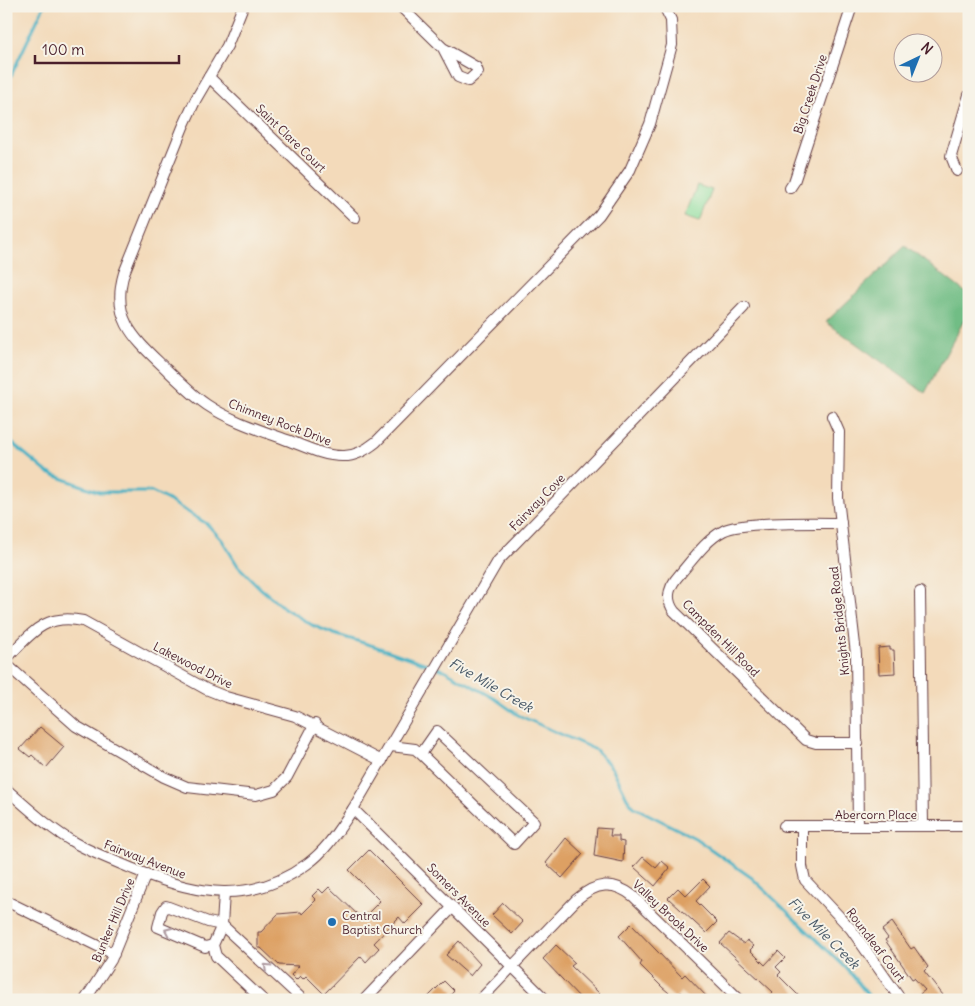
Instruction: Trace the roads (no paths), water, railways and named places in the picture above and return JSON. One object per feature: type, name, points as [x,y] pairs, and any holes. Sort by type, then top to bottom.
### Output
[{"type":"street","name":"Chimney Rock Drive","points":[[243,6],[227,46],[183,127],[124,273],[120,292],[123,318],[138,342],[207,406],[246,425],[324,454],[352,455],[376,442],[599,215],[616,193],[642,146],[672,45],[672,26],[664,6]]},
{"type":"street","points":[[400,6],[443,48]]},
{"type":"street","name":"Big Creek Drive","points":[[790,188],[794,182],[852,6]]},
{"type":"street","name":"Saint Clare Court","points":[[209,77],[355,218]]},
{"type":"street","points":[[956,171],[951,156],[969,95]]},
{"type":"street","name":"Fairway Cove","points":[[391,746],[498,561],[744,307]]},
{"type":"street","name":"Knights Bridge Road","points":[[832,416],[839,432],[838,498],[856,654],[858,826]]},
{"type":"street","name":"Campden Hill Road","points":[[841,522],[740,526],[723,531],[710,540],[674,580],[669,590],[668,598],[674,610],[800,736],[816,743],[858,743]]},
{"type":"street","points":[[920,592],[923,826]]},
{"type":"street","name":"Lakewood Drive","points":[[6,659],[35,630],[46,622],[64,618],[76,619],[83,621],[206,689],[226,697],[282,711],[315,724],[382,761]]},
{"type":"street","points":[[6,664],[76,726],[164,777],[187,787],[256,794],[274,790],[287,777],[315,724]]},
{"type":"street","points":[[353,809],[391,746],[415,749],[514,844],[534,822],[437,731],[421,754]]},
{"type":"street","name":"Fairway Avenue","points":[[6,789],[68,839],[100,855],[186,888],[224,893],[244,891],[271,884],[301,868],[328,845],[353,809]]},
{"type":"street","name":"Somers Avenue","points":[[353,809],[546,1000]]},
{"type":"street","name":"Abercorn Place","points":[[784,826],[969,826]]},
{"type":"street","name":"Roundleaf Court","points":[[802,827],[802,866],[805,880],[851,929],[901,1000]]},
{"type":"street","name":"Bunker Hill Drive","points":[[85,1000],[102,978],[114,954],[146,874]]},
{"type":"street","name":"Valley Brook Drive","points":[[480,1000],[587,891],[594,887],[610,884],[625,889],[633,896],[740,1000]]},
{"type":"street","points":[[224,893],[222,925],[213,945],[216,956],[263,1000]]},
{"type":"street","points":[[6,900],[114,954]]},
{"type":"street","points":[[213,945],[205,947],[158,926],[166,906],[208,922],[222,925],[304,1000]]},
{"type":"street","points":[[364,1000],[453,907]]},
{"type":"waterway","name":"Five Mile Creek","points":[[6,86],[44,6]]},
{"type":"waterway","name":"Five Mile Creek","points":[[6,438],[48,473],[99,492],[152,492],[168,500],[207,524],[222,540],[238,566],[260,588],[284,608],[312,625],[444,670],[494,698],[518,715],[596,750],[613,769],[627,798],[634,807],[695,838],[752,878],[847,969],[872,1000]]},
{"type":"place","name":"Central Baptist Church","points":[[332,922]]}]
